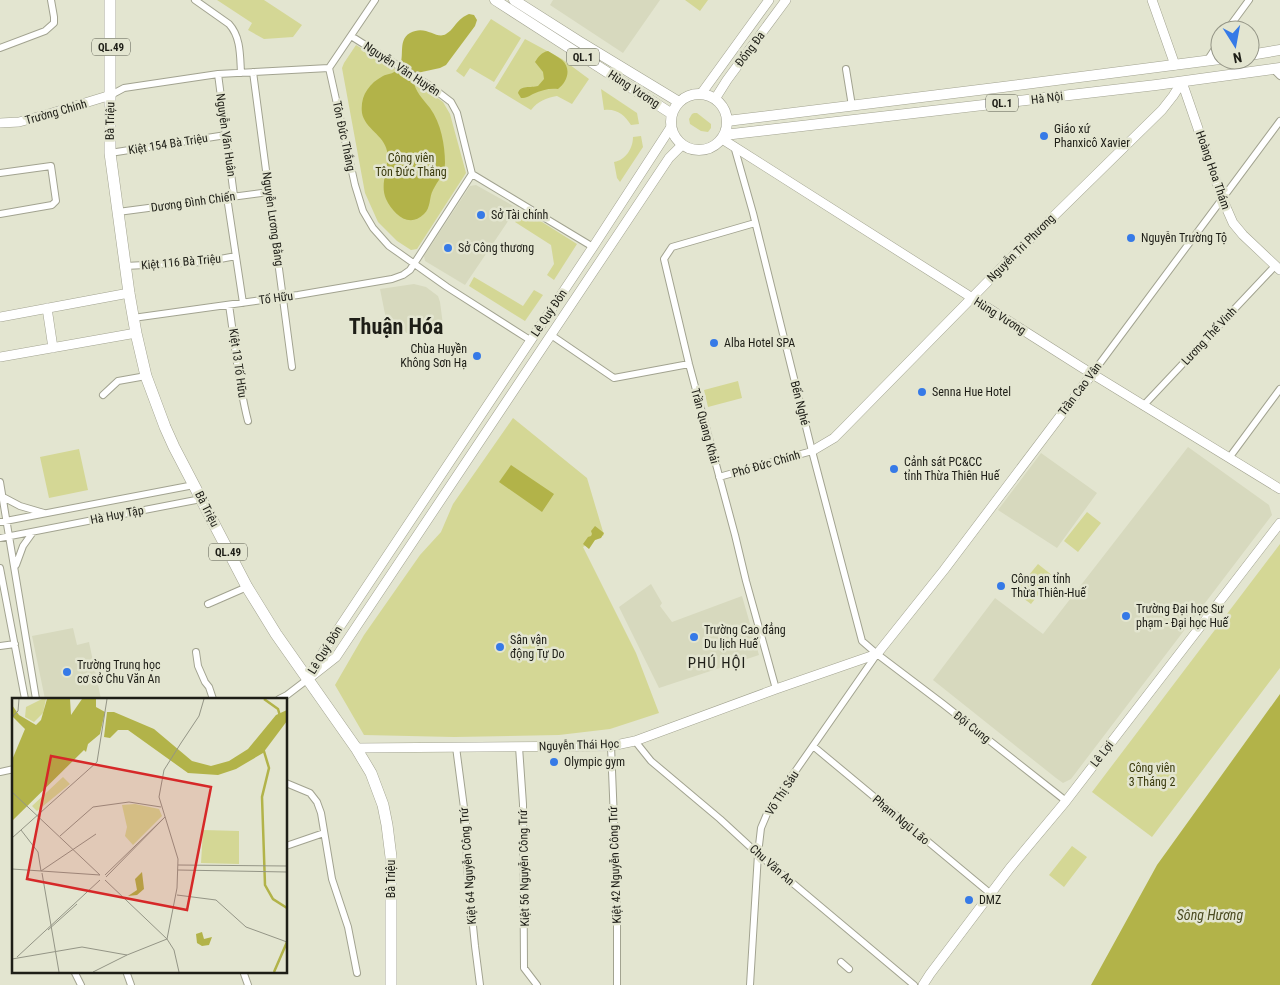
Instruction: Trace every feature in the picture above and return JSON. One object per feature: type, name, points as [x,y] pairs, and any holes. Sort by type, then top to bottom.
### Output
[{"type":"highway","name":"Bà Triệu","points":[[110,0],[110,153],[128,292],[146,376],[165,427],[247,587],[276,634],[356,748],[371,773],[383,805],[391,857],[391,985]]},
{"type":"main road","name":"Hùng Vương","points":[[495,0],[672,114]]},
{"type":"main road","name":"Hùng Vương","points":[[514,0],[679,102]]},
{"type":"main road","points":[[1260,52],[1280,50]]},
{"type":"main road","name":"Hà Nội","points":[[727,121],[1210,61]]},
{"type":"main road","points":[[1175,65],[1182,82]]},
{"type":"main road","name":"Hà Nội","points":[[723,137],[1278,71]]},
{"type":"main road","points":[[682,145],[673,134],[671,127],[672,114],[679,102],[693,95],[700,94],[710,97],[721,105],[727,121],[723,137]]},
{"type":"main road","name":"QL.1","points":[[682,145],[696,150],[703,150],[710,148],[723,137]]},
{"type":"street","points":[[0,48],[45,31],[54,23],[52,0]]},
{"type":"street","points":[[194,0],[233,28],[240,50],[241,73]]},
{"type":"street","points":[[111,95],[124,88],[218,74],[329,68],[375,0]]},
{"type":"street","name":"Đống Đa","points":[[700,94],[769,0]]},
{"type":"street","name":"Đống Đa","points":[[715,99],[786,0]]},
{"type":"street","points":[[1152,0],[1175,65]]},
{"type":"street","points":[[1235,20],[1249,0]]},
{"type":"street","name":"Nguyễn Văn Huyên","points":[[351,36],[394,62],[451,102],[456,113],[472,174]]},
{"type":"street","points":[[1207,61],[1210,56]]},
{"type":"street","name":"Tôn Đức Thắng","points":[[329,68],[355,185],[363,211],[373,228],[389,246],[414,264],[530,340]]},
{"type":"street","points":[[846,69],[852,106]]},
{"type":"street","name":"Nguyễn Lương Bằng","points":[[253,72],[292,367]]},
{"type":"street","name":"Nguyễn Văn Huân","points":[[218,74],[226,135],[231,197]]},
{"type":"street","name":"Hoàng Hoa Thám","points":[[1182,82],[1222,198],[1233,223],[1278,268]]},
{"type":"street","name":"Nguyễn Tri Phương","points":[[812,451],[834,438],[1162,110],[1182,82]]},
{"type":"street","name":"Trường Chinh","points":[[0,123],[28,120],[111,95]]},
{"type":"street","name":"Trần Cao Vân","points":[[877,654],[944,570],[1280,121]]},
{"type":"street","name":"Lê Quý Đôn","points":[[308,679],[324,650],[671,127]]},
{"type":"street","name":"Kiệt 154 Bà Triệu","points":[[110,153],[226,135]]},
{"type":"street","name":"Hùng Vương","points":[[723,137],[734,146],[1092,374],[1280,489]]},
{"type":"street","name":"Lê Quý Đôn","points":[[308,679],[336,657],[669,158],[682,145]]},
{"type":"street","name":"Bến Nghé","points":[[734,146],[862,641],[877,654]]},
{"type":"street","points":[[0,173],[51,166],[56,201],[52,205],[0,214]]},
{"type":"street","points":[[414,264],[472,174],[593,247]]},
{"type":"street","name":"Dương Đình Chiến","points":[[118,212],[269,192]]},
{"type":"street","name":"Kiệt 116 Bà Triệu","points":[[125,266],[204,262],[236,256],[231,197]]},
{"type":"street","points":[[625,198],[637,206]]},
{"type":"street","name":"Trần Quang Khải","points":[[755,223],[672,247],[664,258],[689,364],[776,689]]},
{"type":"street","points":[[236,256],[243,302]]},
{"type":"street","name":"Tố Hữu","points":[[133,318],[283,297],[398,278],[410,270],[414,264]]},
{"type":"street","name":"Lương Thế Vinh","points":[[1143,406],[1278,268]]},
{"type":"street","points":[[0,317],[128,292]]},
{"type":"street","name":"Kiệt 13 Tố Hữu","points":[[229,304],[239,375],[248,421]]},
{"type":"street","points":[[47,308],[53,348]]},
{"type":"street","points":[[0,357],[136,333]]},
{"type":"street","points":[[551,334],[614,378],[689,364]]},
{"type":"street","points":[[530,340],[542,347]]},
{"type":"street","points":[[103,395],[118,381],[146,376]]},
{"type":"street","points":[[1229,458],[1280,389]]},
{"type":"street","name":"Phó Đức Chính","points":[[719,477],[812,451]]},
{"type":"street","points":[[0,482],[4,521],[10,536],[36,698]]},
{"type":"street","name":"Hà Huy Tập","points":[[4,521],[48,514],[194,484]]},
{"type":"street","name":"Hà Huy Tập","points":[[3,497],[20,506],[48,514]]},
{"type":"street","name":"Hà Huy Tập","points":[[0,538],[201,499]]},
{"type":"street","points":[[413,517],[425,525]]},
{"type":"street","name":"Lê Lợi","points":[[923,985],[1010,868],[1066,801],[1280,522]]},
{"type":"street","points":[[15,569],[19,555],[33,532]]},
{"type":"street","points":[[0,568],[25,698]]},
{"type":"street","points":[[208,604],[247,587]]},
{"type":"street","points":[[8,609],[22,608]]},
{"type":"street","points":[[0,646],[15,644]]},
{"type":"street","points":[[196,652],[198,666],[213,698]]},
{"type":"street","name":"Nguyễn Thái Học","points":[[356,748],[610,746],[634,741],[877,654]]},
{"type":"street","name":"Võ Thị Sáu","points":[[750,985],[761,828],[770,809],[812,746],[877,654]]},
{"type":"street","name":"Đội Cung","points":[[877,654],[1066,801]]},
{"type":"street","points":[[281,698],[308,679]]},
{"type":"street","points":[[23,689],[34,687]]},
{"type":"street","name":"Chu Văn An","points":[[634,741],[651,761],[914,985]]},
{"type":"street","name":"Kiệt 42 Nguyễn Công Trứ","points":[[610,746],[617,894],[617,985]]},
{"type":"street","name":"Phạm Ngũ Lão","points":[[812,746],[991,894]]},
{"type":"street","name":"Kiệt 56 Nguyễn Công Trứ","points":[[519,747],[523,814],[524,968],[537,985]]},
{"type":"street","name":"Kiệt 64 Nguyễn Công Trứ","points":[[456,748],[466,823],[468,875],[480,985]]},
{"type":"street","points":[[288,784],[310,793],[317,802],[321,813],[332,879],[348,927],[357,972]]},
{"type":"street","points":[[288,845],[324,833]]},
{"type":"street","points":[[841,962],[850,969]]},
{"type":"street","points":[[74,972],[81,985]]},
{"type":"street","points":[[126,972],[131,985]]},
{"type":"street","points":[[243,972],[248,985]]},
{"type":"shaded area","points":[[553,0],[660,0],[623,53],[550,5]]},
{"type":"shaded area","points":[[476,185],[517,208],[465,285],[425,261],[424,256],[470,186]]},
{"type":"shaded area","points":[[414,284],[426,287],[438,296],[443,325],[406,333],[405,331],[389,334],[380,289]]},
{"type":"shaded area","name":"Trường Đại học Sư phạm - Đại học Huế","points":[[1188,447],[1269,505],[1272,515],[1071,779],[1063,783],[933,680],[995,598],[1043,634]]},
{"type":"shaded area","points":[[1041,453],[1097,493],[1057,548],[998,510]]},
{"type":"shaded area","name":"Trường Cao đẳng Du lịch Huế","points":[[651,584],[662,603],[660,606],[672,622],[742,596],[759,655],[659,688],[619,607]]},
{"type":"shaded area","name":"Trường Trung học cơ sở Chu Văn An","points":[[73,628],[77,645],[89,642],[101,698],[45,698],[32,636]]},
{"type":"green space","points":[[217,0],[264,0],[302,25],[293,37],[264,39],[248,30],[252,23]]},
{"type":"green space","points":[[685,0],[708,0],[700,11]]},
{"type":"green space","points":[[491,19],[521,38],[494,82],[470,68],[464,77],[456,71]]},
{"type":"green space","points":[[525,39],[562,59],[589,79],[572,104],[557,96],[542,100],[531,110],[495,88]]},
{"type":"green space","name":"Công viên Tôn Đức Thắng","points":[[356,45],[414,81],[443,102],[450,114],[466,173],[417,249],[411,250],[397,241],[378,222],[365,193],[342,68]]},
{"type":"green space","points":[[601,89],[637,113],[639,124],[631,125],[620,113],[604,110]]},
{"type":"green space","points":[[694,113],[697,113],[711,124],[708,132],[701,131],[690,124],[689,119]]},
{"type":"green space","points":[[641,136],[643,147],[620,182],[617,178],[614,162],[622,159],[628,153],[633,137]]},
{"type":"green space","points":[[523,210],[577,244],[554,280],[547,275],[554,264],[551,245],[515,222]]},
{"type":"green space","points":[[474,277],[523,306],[534,290],[543,295],[525,321],[469,286]]},
{"type":"green space","points":[[738,381],[742,398],[708,407],[704,390]]},
{"type":"green space","points":[[513,418],[587,478],[604,535],[583,547],[636,653],[659,713],[610,729],[559,735],[454,737],[364,735],[335,685],[364,635],[420,555],[441,532],[453,504]]},
{"type":"green space","points":[[79,449],[88,490],[49,498],[40,457]]},
{"type":"green space","points":[[1087,512],[1101,523],[1078,552],[1064,541]]},
{"type":"green space","name":"Công viên 3 Tháng 2","points":[[1280,544],[1280,668],[1152,837],[1092,792]]},
{"type":"green space","points":[[1038,564],[1053,576],[1031,604],[1015,592]]},
{"type":"green space","points":[[1072,846],[1087,857],[1064,887],[1049,875]]},
{"type":"water","points":[[469,14],[474,15],[477,20],[475,26],[446,65],[417,73],[413,79],[417,92],[434,114],[440,127],[445,167],[432,193],[426,212],[418,218],[407,220],[393,210],[386,199],[384,181],[388,157],[387,151],[385,145],[364,119],[362,102],[366,91],[373,83],[383,76],[394,72],[400,66],[403,41],[406,36],[421,30],[438,35],[446,34]]},
{"type":"water","points":[[548,51],[562,60],[567,67],[568,71],[564,83],[558,89],[546,90],[521,98],[518,93],[519,90],[538,86],[544,79],[543,72],[535,62],[540,55]]},
{"type":"water","points":[[511,465],[554,494],[542,512],[499,482]]},
{"type":"water","points":[[595,526],[604,533],[601,538],[595,540],[589,549],[583,544],[591,536],[591,531]]},
{"type":"water","name":"Sông Hương","points":[[1280,694],[1280,985],[1091,985],[1157,865]]},
{"type":"place","name":"Giáo xứ Phanxicô Xavier","points":[[1044,136]]},
{"type":"place","name":"Sở Tài chính","points":[[481,215]]},
{"type":"place","name":"Nguyễn Trường Tộ","points":[[1131,238]]},
{"type":"place","name":"Sở Công thương","points":[[448,248]]},
{"type":"place","name":"Alba Hotel SPA","points":[[714,343]]},
{"type":"place","name":"Chùa Huyền Không Sơn Hạ","points":[[477,356]]},
{"type":"place","name":"Senna Hue Hotel","points":[[922,392]]},
{"type":"place","name":"Cảnh sát PC&CC tỉnh Thừa Thiên Huế","points":[[894,469]]},
{"type":"place","name":"Công an tỉnh Thừa Thiên-Huế","points":[[1001,586]]},
{"type":"place","name":"Trường Đại học Sư phạm - Đại học Huế","points":[[1126,616]]},
{"type":"place","name":"Trường Cao đẳng Du lịch Huế","points":[[694,637]]},
{"type":"place","name":"Sân vận động Tự Do","points":[[500,647]]},
{"type":"place","name":"Trường Trung học cơ sở Chu Văn An","points":[[67,672]]},
{"type":"place","name":"Olympic gym","points":[[554,762]]},
{"type":"place","name":"DMZ","points":[[969,900]]},
{"type":"district","name":"Thuận Hóa","points":[[396,326]]},
{"type":"district","name":"PHÚ HỘI","points":[[717,663]]}]
